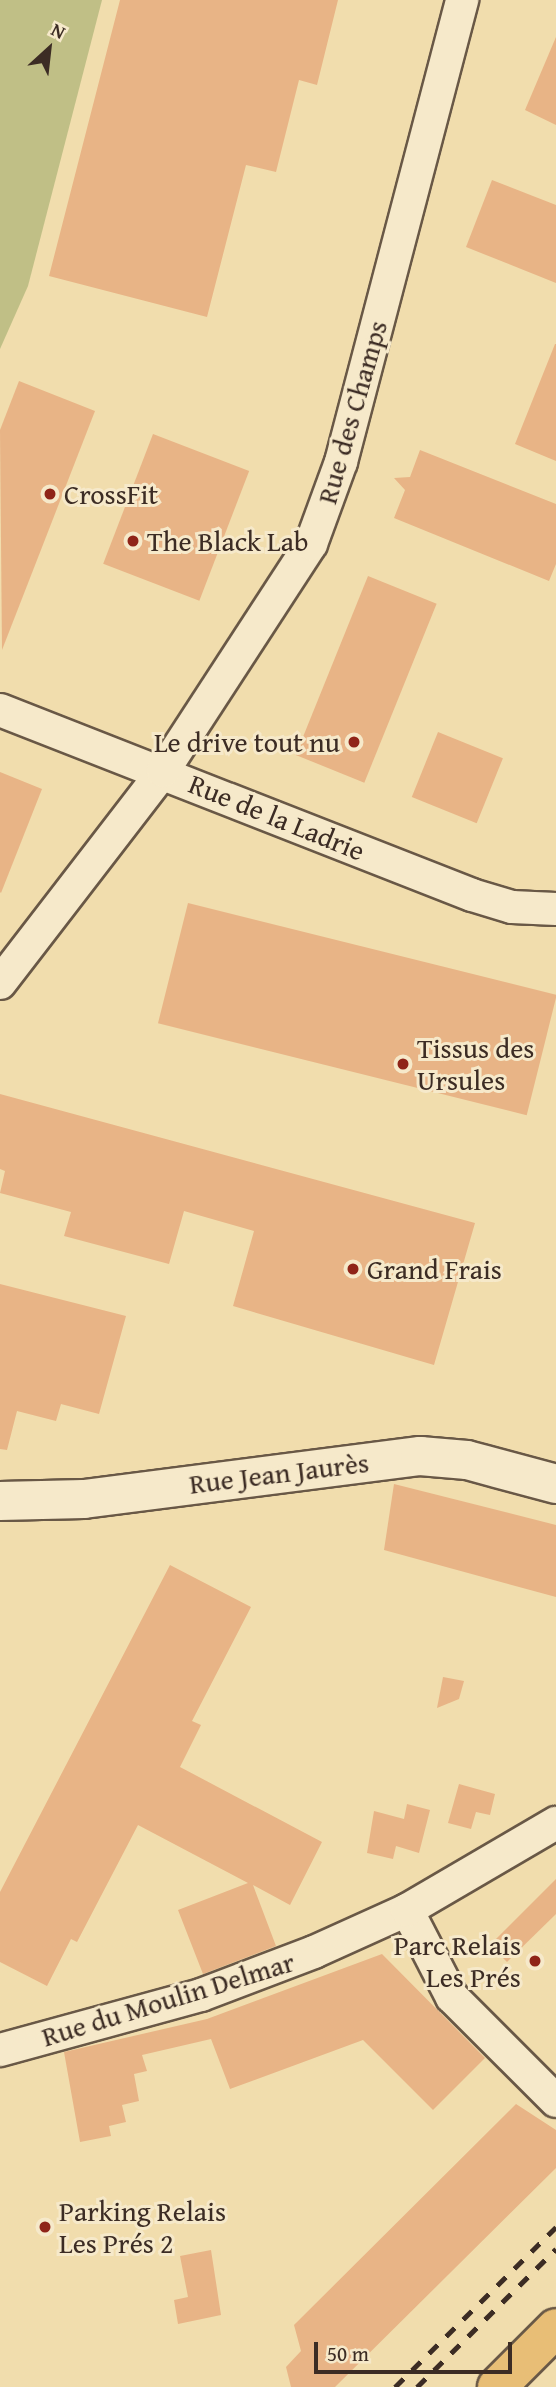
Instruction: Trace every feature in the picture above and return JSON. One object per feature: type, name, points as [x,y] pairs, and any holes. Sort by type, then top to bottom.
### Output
[{"type":"main road","points":[[497,2387],[556,2328]]},
{"type":"street","name":"Rue des Champs","points":[[0,983],[163,771],[281,599],[323,516],[462,0]]},
{"type":"street","name":"Rue de la Ladrie","points":[[0,710],[163,771],[472,895],[512,908],[556,909]]},
{"type":"street","name":"Rue Jean Jaurès","points":[[0,1501],[84,1499],[420,1456],[467,1460],[556,1484]]},
{"type":"street","name":"Rue du Moulin Delmar","points":[[0,2050],[201,1995],[407,1910],[556,1823]]},
{"type":"street","points":[[407,1910],[452,1997],[556,2101]]},
{"type":"shaded area","points":[[0,0],[102,0],[28,286],[0,349]]},
{"type":"building","points":[[120,0],[338,0],[317,85],[299,80],[276,172],[246,165],[207,317],[49,276]]},
{"type":"building","points":[[556,37],[556,125],[525,110]]},
{"type":"building","points":[[492,180],[556,205],[556,283],[466,247]]},
{"type":"building","points":[[556,344],[556,461],[515,444]]},
{"type":"building","points":[[19,381],[95,411],[2,650],[0,430]]},
{"type":"building","points":[[153,434],[249,471],[199,601],[103,564]]},
{"type":"building","points":[[420,450],[556,504],[556,564],[549,581],[394,518],[405,490],[394,478],[410,477]]},
{"type":"building","points":[[368,576],[437,604],[364,783],[296,755]]},
{"type":"building","points":[[438,732],[503,758],[477,823],[412,797]]},
{"type":"building","points":[[0,772],[42,789],[1,893],[0,892]]},
{"type":"building","points":[[188,903],[556,995],[527,1115],[158,1023]]},
{"type":"building","points":[[0,1094],[475,1223],[434,1365],[233,1306],[254,1231],[184,1211],[169,1264],[64,1236],[71,1212],[0,1193],[5,1171],[0,1169]]},
{"type":"building","points":[[0,1284],[126,1316],[99,1414],[61,1404],[56,1421],[17,1411],[7,1450],[0,1449]]},
{"type":"building","points":[[394,1484],[556,1525],[556,1597],[384,1550]]},
{"type":"building","points":[[170,1565],[251,1607],[192,1721],[201,1725],[180,1767],[322,1842],[290,1905],[253,1885],[276,1946],[203,1974],[178,1910],[248,1883],[138,1825],[77,1942],[71,1939],[47,1986],[0,1962],[0,1892]]},
{"type":"building","points":[[443,1677],[464,1681],[459,1699],[437,1708]]},
{"type":"building","points":[[459,1784],[495,1794],[490,1815],[476,1812],[471,1829],[448,1823]]},
{"type":"building","points":[[407,1804],[430,1810],[419,1853],[396,1846],[393,1859],[367,1853],[374,1811],[404,1819]]},
{"type":"building","points":[[556,1879],[556,1914],[507,1962],[490,1945]]},
{"type":"building","points":[[382,1954],[485,2058],[433,2110],[363,2040],[230,2089],[211,2039],[142,2055],[147,2071],[134,2074],[139,2101],[122,2105],[126,2122],[109,2126],[111,2136],[80,2142],[64,2052],[207,2019]]},
{"type":"building","points":[[516,2104],[556,2130],[556,2168],[335,2387],[291,2387],[286,2367],[301,2351],[294,2325]]},
{"type":"building","points":[[211,2250],[221,2315],[178,2324],[174,2300],[188,2297],[180,2256]]},
{"type":"railway","points":[[395,2387],[556,2227]]},
{"type":"railway","points":[[417,2387],[556,2249]]},
{"type":"place","name":"CrossFit","points":[[50,494]]},
{"type":"place","name":"The Black Lab","points":[[133,541]]},
{"type":"place","name":"Le drive tout nu","points":[[354,742]]},
{"type":"place","name":"Tissus des Ursules","points":[[403,1064]]},
{"type":"place","name":"Grand Frais","points":[[353,1269]]},
{"type":"place","name":"Parc Relais Les Prés","points":[[535,1961]]},
{"type":"place","name":"Parking Relais Les Prés 2","points":[[45,2227]]}]
